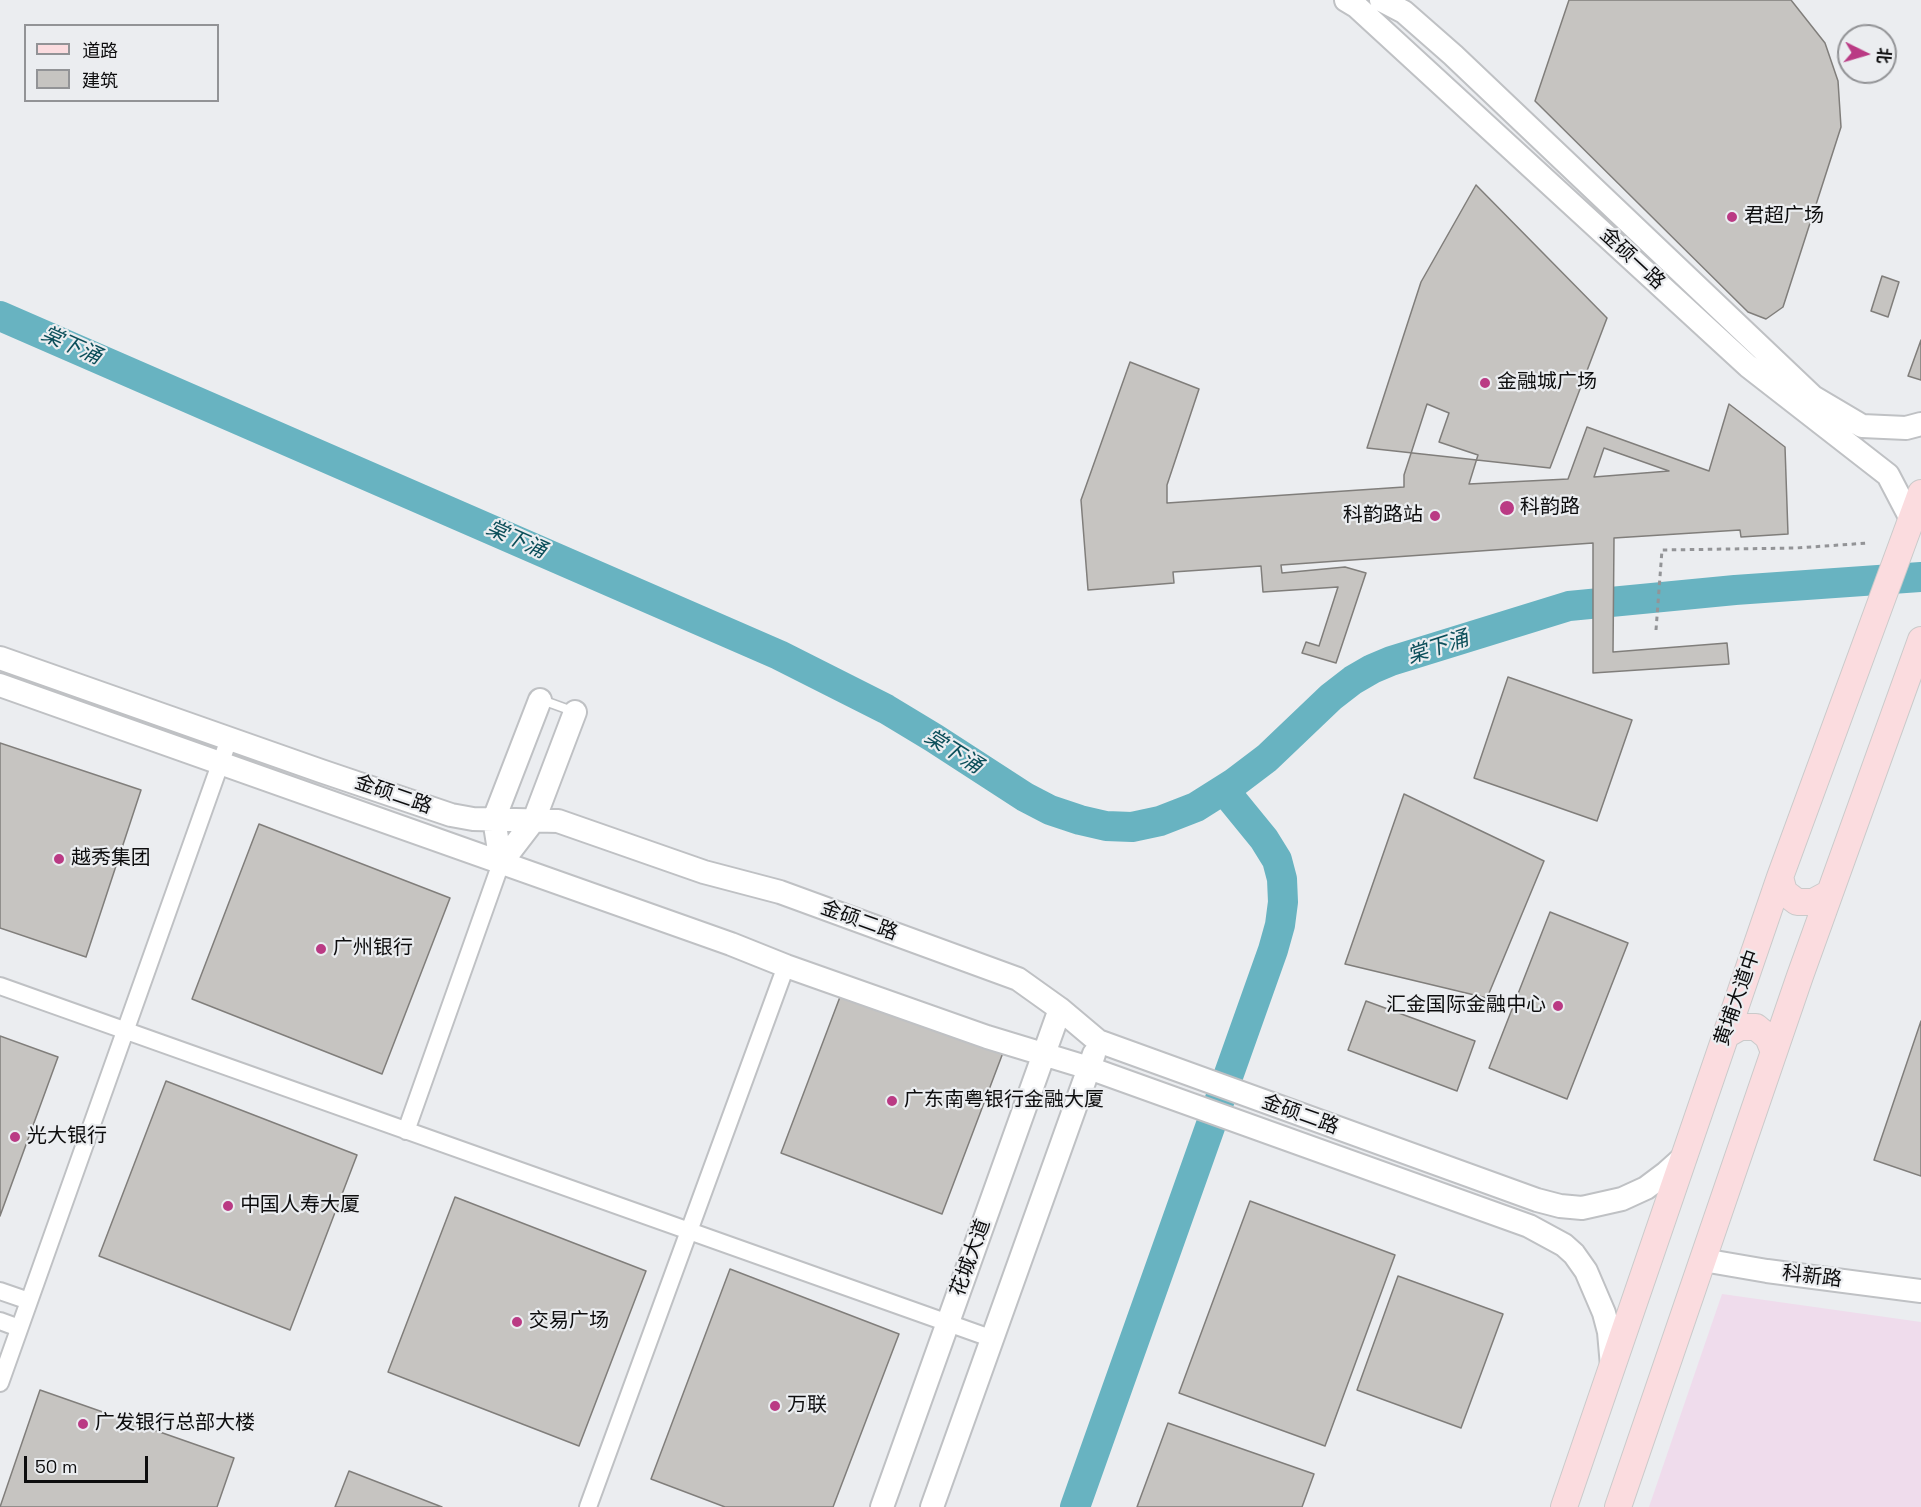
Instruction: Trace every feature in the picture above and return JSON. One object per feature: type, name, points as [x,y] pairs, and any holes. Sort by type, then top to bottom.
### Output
[{"type":"main road","name":"黄埔大道中","points":[[1564,1507],[1780,877],[1921,493]]},
{"type":"main road","points":[[1617,1507],[1828,894],[1921,640]]},
{"type":"main road","points":[[1780,877],[1785,892],[1797,902],[1813,902],[1828,894]]},
{"type":"main road","points":[[1726,1035],[1740,1028],[1756,1027],[1768,1037],[1774,1052]]},
{"type":"street","name":"金硕一路","points":[[1346,0],[1364,13],[1748,366],[1888,475],[1911,519]]},
{"type":"street","name":"金硕一路","points":[[1381,0],[1404,12],[1453,55],[1813,397],[1862,426],[1906,428],[1921,424]]},
{"type":"street","name":"金硕二路","points":[[0,658],[451,815],[466,818],[566,823],[704,872],[780,892],[1006,974],[1030,986],[1098,1041],[1537,1200],[1560,1206],[1582,1208],[1622,1199],[1646,1188],[1685,1156]]},
{"type":"street","name":"金硕二路","points":[[0,685],[731,944],[786,966],[1044,1055],[1089,1068],[1529,1226],[1555,1239],[1574,1254],[1586,1271],[1597,1294],[1610,1332],[1612,1371]]},
{"type":"street","points":[[501,863],[494,819],[540,700]]},
{"type":"street","points":[[406,1131],[501,863],[534,820],[575,712]]},
{"type":"street","points":[[0,1383],[229,739]]},
{"type":"street","points":[[588,1507],[786,966]]},
{"type":"street","points":[[0,986],[993,1339]]},
{"type":"street","name":"花城大道","points":[[882,1507],[1060,1009]]},
{"type":"street","points":[[932,1507],[1098,1041]]},
{"type":"street","name":"科新路","points":[[1703,1260],[1767,1271],[1921,1291]]},
{"type":"street","points":[[0,1291],[29,1301]]},
{"type":"street","points":[[0,1321],[19,1328]]},
{"type":"lane","points":[[540,700],[575,712]]},
{"type":"path","points":[[1656,630],[1662,550],[1796,548],[1868,543]]},
{"type":"shaded area","points":[[1722,1294],[1921,1322],[1921,1507],[1649,1507]]},
{"type":"building","name":"君超广场","points":[[1569,0],[1791,0],[1825,43],[1838,84],[1841,127],[1783,307],[1766,319],[1748,312],[1535,101]]},
{"type":"building","name":"金融城广场","points":[[1476,185],[1607,318],[1550,468],[1367,448],[1421,282]]},
{"type":"building","points":[[1882,276],[1899,282],[1888,317],[1871,311]]},
{"type":"building","points":[[1921,340],[1921,380],[1908,376]]},
{"type":"building","name":"科韵路站","points":[[1130,362],[1199,389],[1167,485],[1167,503],[1404,487],[1404,475],[1427,404],[1449,413],[1439,442],[1478,455],[1469,484],[1568,479],[1587,427],[1709,471],[1729,404],[1785,447],[1788,534],[1741,537],[1740,530],[1614,538],[1613,652],[1727,643],[1729,664],[1593,673],[1593,543],[1281,565],[1282,573],[1345,567],[1366,573],[1336,663],[1302,653],[1306,642],[1319,646],[1338,587],[1263,592],[1261,566],[1173,572],[1174,583],[1088,590],[1081,500]],"holes":[[[1604,448],[1669,471],[1594,477]]]},
{"type":"building","points":[[1508,677],[1632,720],[1597,821],[1474,778]]},
{"type":"building","name":"越秀集团","points":[[0,743],[141,790],[86,957],[0,928]]},
{"type":"building","points":[[1404,794],[1544,861],[1487,998],[1345,964]]},
{"type":"building","name":"广州银行","points":[[259,824],[450,898],[382,1074],[192,999]]},
{"type":"building","name":"汇金国际金融中心","points":[[1550,912],[1628,943],[1567,1099],[1489,1068]]},
{"type":"building","name":"广东南粤银行金融大厦","points":[[843,989],[1004,1050],[942,1214],[781,1153]]},
{"type":"building","points":[[1366,1001],[1475,1041],[1457,1091],[1348,1050]]},
{"type":"building","points":[[1921,1021],[1921,1176],[1874,1160]]},
{"type":"building","name":"光大银行","points":[[0,1036],[58,1057],[0,1216]]},
{"type":"building","name":"中国人寿大厦","points":[[166,1081],[357,1155],[290,1330],[99,1256]]},
{"type":"building","name":"交易广场","points":[[455,1197],[646,1271],[579,1446],[388,1372]]},
{"type":"building","points":[[1250,1201],[1395,1255],[1325,1446],[1179,1393]]},
{"type":"building","name":"万联","points":[[730,1269],[899,1334],[833,1507],[725,1507],[651,1479]]},
{"type":"building","points":[[1398,1276],[1503,1314],[1461,1428],[1357,1390]]},
{"type":"building","name":"广发银行总部大楼","points":[[40,1390],[234,1458],[217,1507],[0,1507]]},
{"type":"building","points":[[1168,1423],[1314,1474],[1302,1507],[1137,1507]]},
{"type":"building","points":[[349,1471],[442,1507],[335,1507]]},
{"type":"waterway","name":"棠下涌","points":[[0,316],[779,655],[886,709],[1025,797],[1050,810],[1106,826],[1132,827],[1160,821],[1196,807],[1234,783],[1267,758],[1331,697],[1372,669],[1391,661],[1569,606],[1735,590],[1921,577]]},
{"type":"waterway","points":[[1075,1507],[1280,925],[1283,902],[1282,879],[1277,860],[1264,839],[1224,790]]},
{"type":"place","name":"君超广场","points":[[1732,217]]},
{"type":"place","name":"金融城广场","points":[[1485,383]]},
{"type":"place","name":"科韵路","points":[[1507,508]]},
{"type":"place","name":"科韵路站","points":[[1435,516]]},
{"type":"place","name":"越秀集团","points":[[59,859]]},
{"type":"place","name":"广州银行","points":[[321,949]]},
{"type":"place","name":"汇金国际金融中心","points":[[1558,1006]]},
{"type":"place","name":"广东南粤银行金融大厦","points":[[892,1101]]},
{"type":"place","name":"光大银行","points":[[15,1137]]},
{"type":"place","name":"中国人寿大厦","points":[[228,1206]]},
{"type":"place","name":"交易广场","points":[[517,1322]]},
{"type":"place","name":"万联","points":[[775,1406]]},
{"type":"place","name":"广发银行总部大楼","points":[[83,1424]]}]
